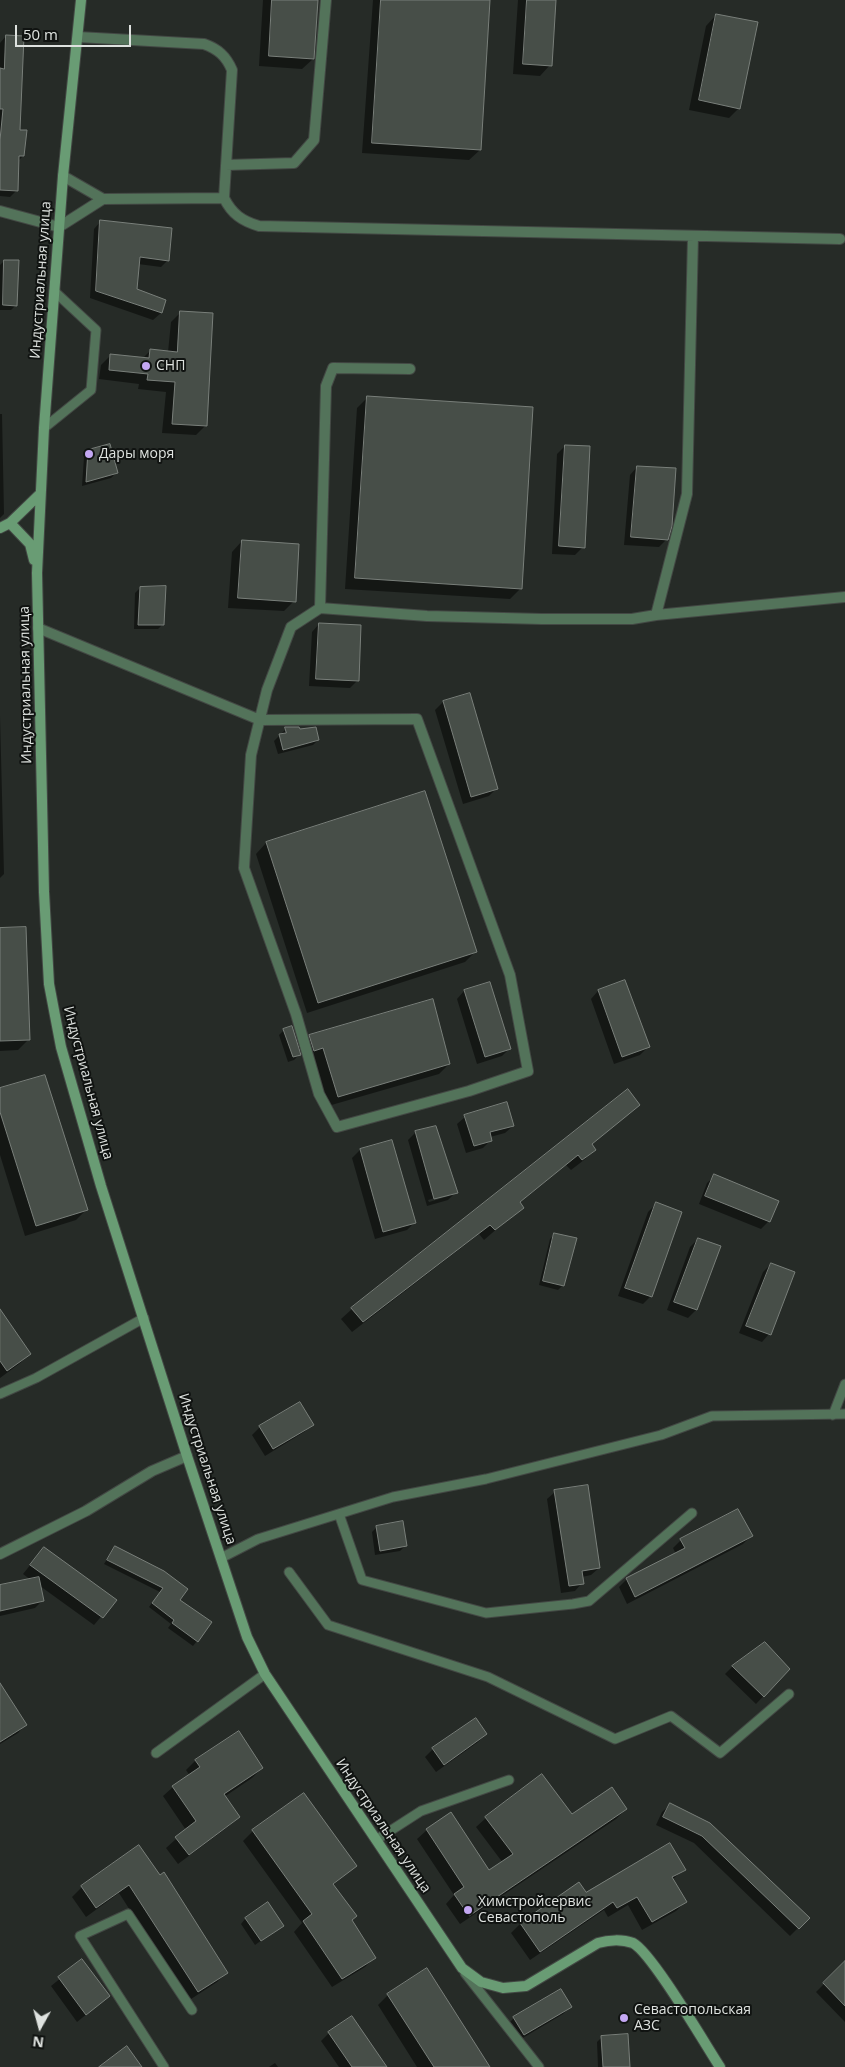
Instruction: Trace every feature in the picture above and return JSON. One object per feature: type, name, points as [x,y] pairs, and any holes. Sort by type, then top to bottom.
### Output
[{"type":"main road","name":"Индустриальная улица","points":[[81,0],[63,176],[54,291],[40,494],[37,573],[44,892],[49,984],[61,1047],[101,1186],[247,1637],[265,1674],[462,1968]]},
{"type":"main road","points":[[0,528],[10,523],[40,494]]},
{"type":"main road","points":[[10,523],[30,544],[37,573]]},
{"type":"main road","points":[[462,1968],[480,1982],[503,1988],[526,1986],[598,1943],[610,1940],[633,1944],[650,1959],[720,2067]]},
{"type":"street","points":[[226,165],[294,163],[314,140],[326,0]]},
{"type":"street","points":[[78,37],[204,44],[222,53],[232,70],[224,198],[238,217],[248,223],[259,226],[843,239]]},
{"type":"street","points":[[63,176],[103,199],[224,198]]},
{"type":"street","points":[[0,211],[59,227],[103,199]]},
{"type":"street","points":[[656,615],[686,494],[693,236]]},
{"type":"street","points":[[320,608],[326,386],[333,368],[410,369]]},
{"type":"street","points":[[38,628],[260,720],[417,719],[510,975],[528,1072],[469,1091],[336,1127],[319,1094],[296,1014],[244,868],[251,755],[260,720],[266,690],[291,627],[320,608],[427,616],[632,619],[845,596]]},
{"type":"street","points":[[0,1554],[86,1511],[152,1471],[187,1456]]},
{"type":"lane","points":[[44,428],[91,390],[96,330],[54,291]]},
{"type":"lane","points":[[0,1394],[36,1378],[144,1318]]},
{"type":"lane","points":[[833,1415],[845,1384]]},
{"type":"lane","points":[[221,1558],[258,1539],[393,1497],[486,1479],[661,1435],[712,1416],[845,1414]]},
{"type":"lane","points":[[339,1514],[362,1580],[486,1613],[589,1601],[692,1513]]},
{"type":"lane","points":[[289,1572],[328,1624],[488,1678],[615,1739],[671,1716],[720,1753],[789,1694]]},
{"type":"lane","points":[[156,1753],[265,1674]]},
{"type":"lane","points":[[376,1840],[421,1811],[509,1780]]},
{"type":"lane","points":[[164,2067],[80,1936],[128,1914],[192,2010]]},
{"type":"lane","points":[[462,1968],[539,2067]]},
{"type":"building","points":[[272,0],[318,0],[314,59],[269,56]]},
{"type":"building","points":[[381,0],[490,0],[481,150],[372,143]]},
{"type":"building","points":[[527,0],[556,0],[552,66],[523,64]]},
{"type":"building","points":[[716,14],[758,22],[740,109],[699,100]]},
{"type":"building","points":[[6,35],[24,36],[20,130],[27,130],[24,156],[19,156],[18,191],[0,190],[0,140],[3,109],[0,109],[0,68],[4,69]]},
{"type":"building","points":[[100,220],[172,228],[169,261],[140,257],[137,289],[166,300],[162,313],[96,291]]},
{"type":"building","points":[[4,260],[19,260],[17,306],[3,305]]},
{"type":"building","points":[[180,311],[213,313],[207,426],[172,424],[175,382],[147,380],[148,374],[109,370],[110,354],[149,358],[150,349],[177,352]]},
{"type":"building","points":[[367,396],[533,407],[522,589],[355,578]]},
{"type":"building","points":[[110,444],[118,473],[86,482],[88,450]]},
{"type":"building","points":[[565,445],[590,446],[585,548],[559,546]]},
{"type":"building","points":[[637,466],[676,468],[672,526],[668,540],[631,537]]},
{"type":"building","points":[[242,540],[299,544],[296,602],[238,598]]},
{"type":"building","points":[[166,586],[164,625],[138,625],[140,587]]},
{"type":"building","points":[[319,623],[361,625],[359,681],[316,679]]},
{"type":"building","points":[[470,693],[498,789],[471,797],[443,701]]},
{"type":"building","points":[[285,727],[299,727],[300,729],[316,727],[319,740],[283,750],[279,734],[286,733]]},
{"type":"building","points":[[425,791],[477,952],[318,1003],[266,842]]},
{"type":"building","points":[[26,927],[30,1040],[0,1041],[0,928]]},
{"type":"building","points":[[625,980],[650,1047],[622,1057],[598,990]]},
{"type":"building","points":[[490,982],[511,1049],[485,1057],[464,990]]},
{"type":"building","points":[[433,999],[450,1064],[338,1097],[323,1048],[314,1051],[309,1035]]},
{"type":"building","points":[[292,1026],[301,1055],[293,1057],[283,1029]]},
{"type":"building","points":[[45,1075],[88,1210],[36,1226],[0,1112],[0,1088]]},
{"type":"building","points":[[628,1089],[640,1105],[592,1144],[596,1150],[582,1160],[578,1155],[520,1202],[524,1208],[495,1230],[490,1225],[363,1322],[351,1308]]},
{"type":"building","points":[[507,1102],[514,1126],[490,1132],[492,1141],[474,1146],[464,1115]]},
{"type":"building","points":[[436,1126],[458,1193],[434,1199],[415,1131]]},
{"type":"building","points":[[392,1140],[416,1223],[383,1232],[360,1149]]},
{"type":"building","points":[[714,1174],[779,1201],[770,1222],[705,1196]]},
{"type":"building","points":[[656,1202],[682,1212],[652,1297],[625,1288]]},
{"type":"building","points":[[554,1233],[577,1238],[564,1286],[543,1281]]},
{"type":"building","points":[[698,1238],[721,1246],[697,1310],[674,1302]]},
{"type":"building","points":[[771,1263],[795,1272],[771,1335],[746,1326]]},
{"type":"building","points":[[0,1309],[31,1354],[7,1371],[0,1361]]},
{"type":"building","points":[[300,1402],[314,1425],[273,1449],[259,1426]]},
{"type":"building","points":[[588,1485],[600,1568],[582,1571],[584,1584],[569,1586],[554,1490]]},
{"type":"building","points":[[738,1509],[753,1536],[635,1597],[626,1578],[685,1548],[680,1539]]},
{"type":"building","points":[[403,1521],[407,1546],[380,1551],[376,1526]]},
{"type":"building","points":[[115,1546],[164,1571],[188,1589],[180,1600],[212,1622],[198,1642],[172,1623],[174,1620],[152,1603],[163,1588],[107,1560]]},
{"type":"building","points":[[44,1547],[117,1600],[103,1618],[30,1565]]},
{"type":"building","points":[[39,1577],[44,1601],[0,1611],[0,1585]]},
{"type":"building","points":[[765,1642],[790,1669],[764,1697],[732,1666]]},
{"type":"building","points":[[0,1683],[27,1725],[0,1742]]},
{"type":"building","points":[[476,1718],[487,1734],[444,1765],[432,1748]]},
{"type":"building","points":[[239,1731],[263,1768],[224,1794],[240,1817],[189,1855],[175,1837],[196,1821],[172,1786],[200,1767],[195,1760]]},
{"type":"building","points":[[542,1774],[572,1814],[612,1787],[627,1809],[469,1916],[454,1894],[464,1887],[426,1829],[451,1812],[489,1870],[513,1854],[485,1817]]},
{"type":"building","points":[[304,1793],[357,1866],[333,1884],[357,1916],[352,1920],[376,1958],[342,1979],[303,1921],[312,1914],[252,1830]]},
{"type":"building","points":[[670,1803],[710,1823],[810,1918],[799,1929],[702,1836],[663,1817]]},
{"type":"building","points":[[670,1843],[686,1870],[672,1877],[687,1902],[652,1922],[637,1897],[617,1908],[613,1902],[540,1952],[520,1923],[579,1882],[586,1892]]},
{"type":"building","points":[[139,1845],[160,1875],[164,1872],[228,1973],[198,1992],[129,1885],[96,1908],[81,1886]]},
{"type":"building","points":[[268,1902],[284,1926],[261,1941],[245,1918]]},
{"type":"building","points":[[82,1959],[110,1996],[86,2015],[58,1977]]},
{"type":"building","points":[[845,1961],[845,2006],[823,1983]]},
{"type":"building","points":[[427,1968],[490,2067],[434,2067],[387,1994]]},
{"type":"building","points":[[561,1989],[572,2007],[524,2035],[513,2017]]},
{"type":"building","points":[[352,2016],[387,2067],[352,2067],[328,2032]]},
{"type":"building","points":[[628,2034],[630,2067],[603,2067],[601,2036]]},
{"type":"building","points":[[127,2046],[142,2067],[99,2067]]},
{"type":"place","name":"СНП","points":[[146,366]]},
{"type":"place","name":"Дары моря","points":[[89,454]]},
{"type":"place","name":"Химстройсервис Севастополь","points":[[468,1910]]},
{"type":"place","name":"Севастопольская АЗС","points":[[624,2018]]}]
